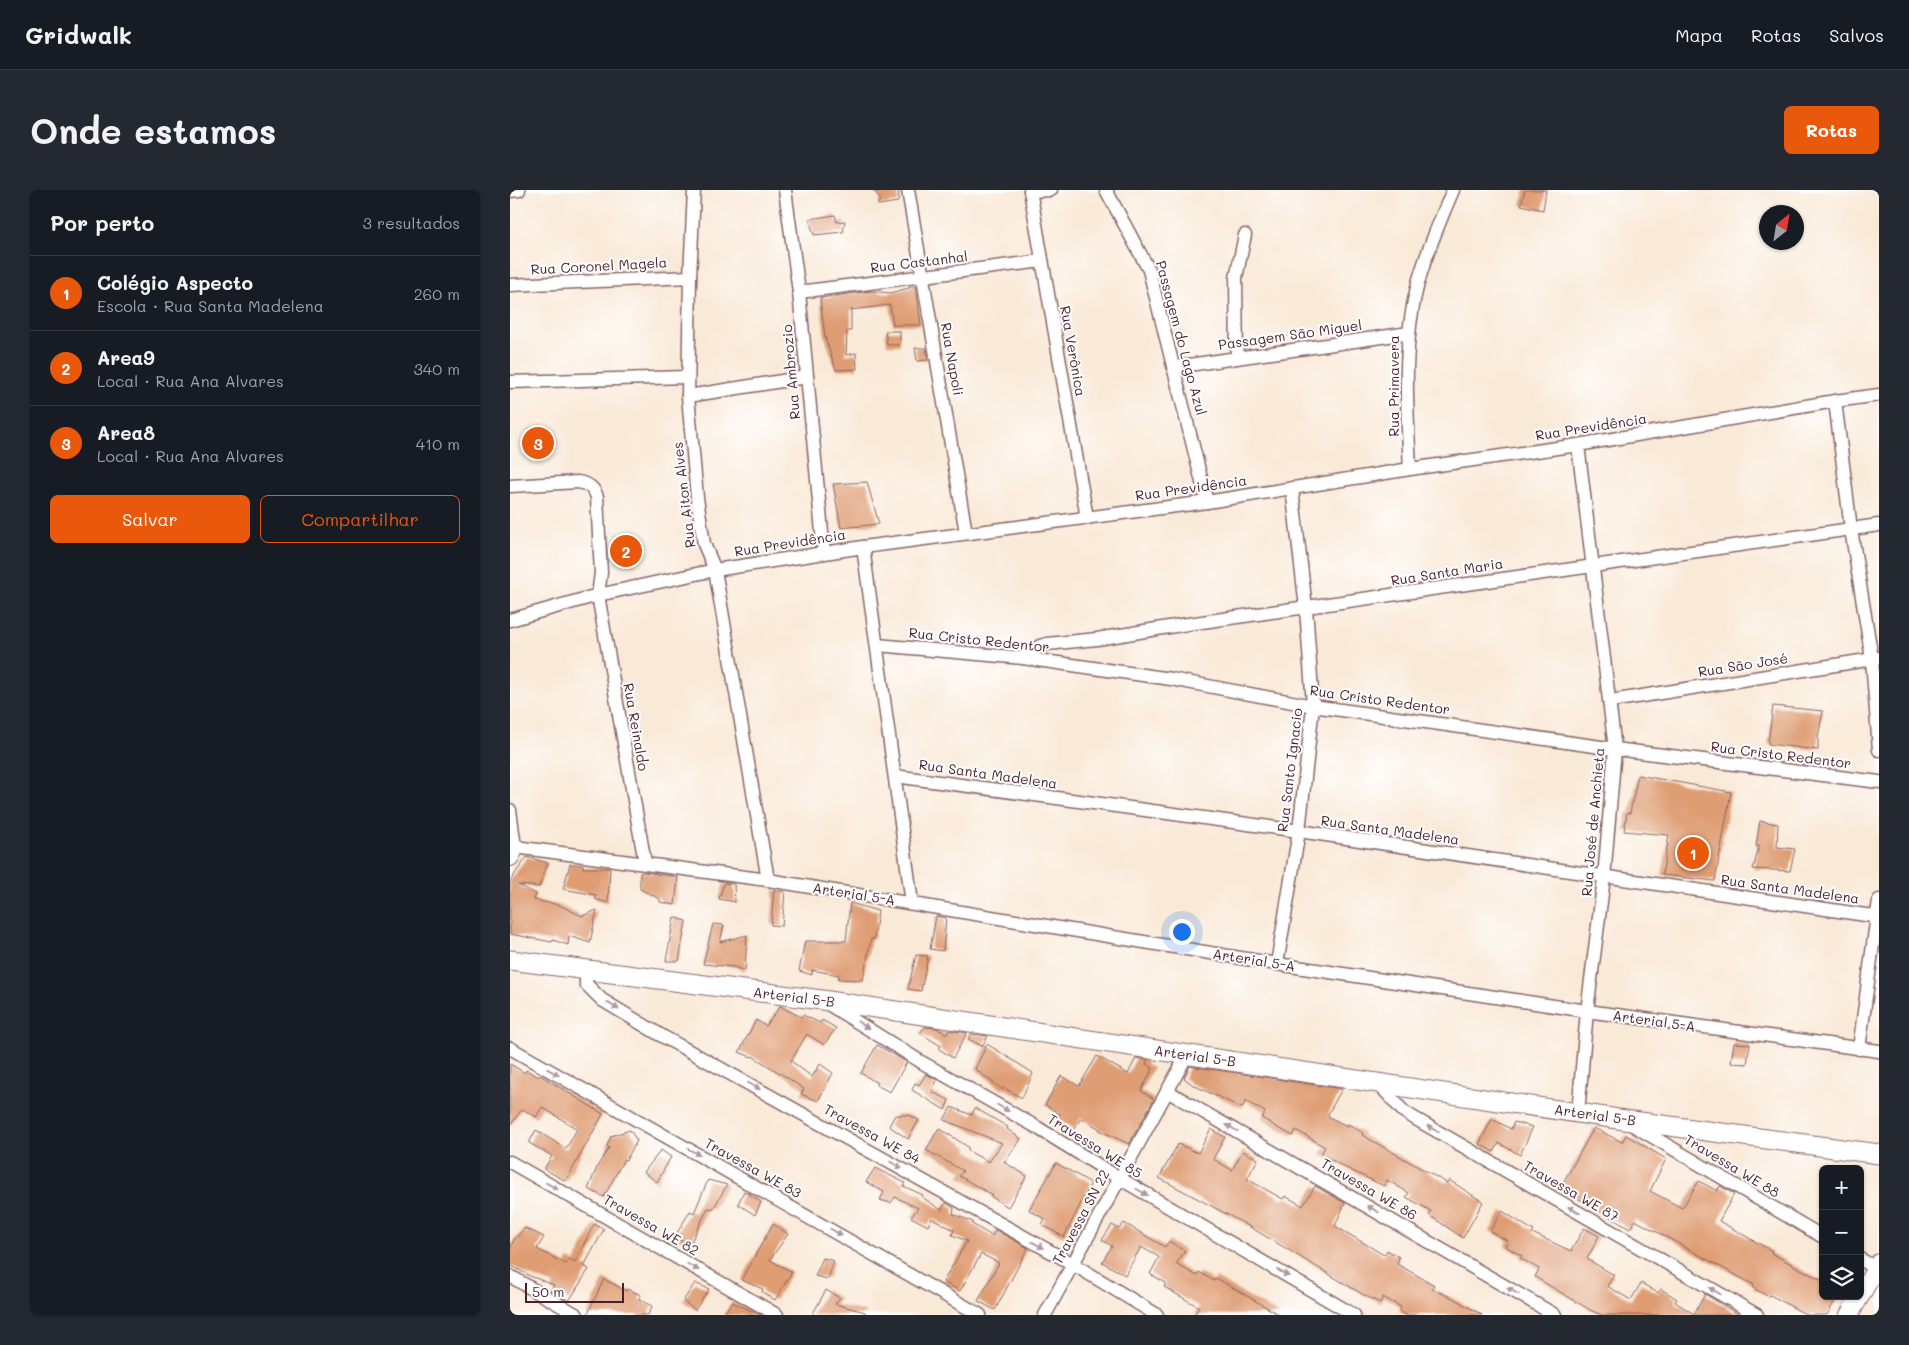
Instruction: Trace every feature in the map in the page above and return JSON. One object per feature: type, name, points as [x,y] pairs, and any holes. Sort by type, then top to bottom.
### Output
[{"type":"main road","name":"Arterial 5-B","points":[[510,960],[822,1000],[1626,1120],[1879,1154]]},
{"type":"street","points":[[510,190],[519,190]]},
{"type":"street","name":"Rua Aiton Alves","points":[[694,190],[688,396],[697,498],[704,544],[714,570],[768,880]]},
{"type":"street","name":"Rua Ambrozio","points":[[785,190],[799,292],[824,553]]},
{"type":"street","name":"Rua Napoli","points":[[908,190],[966,533]]},
{"type":"street","points":[[1030,190],[1051,190]]},
{"type":"street","name":"Rua Verônica","points":[[1030,190],[1087,518]]},
{"type":"street","name":"Passagem do Lago Azul","points":[[1106,190],[1149,270],[1175,367],[1207,502]]},
{"type":"street","name":"Rua Primavera","points":[[1410,469],[1406,393],[1409,333],[1418,283],[1453,190]]},
{"type":"street","points":[[1237,358],[1236,278],[1245,235]]},
{"type":"street","name":"Rua Castanhal","points":[[799,292],[1042,262]]},
{"type":"street","name":"Rua Coronel Magela","points":[[510,285],[690,277]]},
{"type":"street","name":"Passagem São Miguel","points":[[1175,367],[1409,333]]},
{"type":"street","points":[[510,382],[688,377]]},
{"type":"street","points":[[688,396],[807,377]]},
{"type":"street","name":"Rua Previdência","points":[[510,620],[598,595],[714,570],[863,547],[1207,502],[1410,469],[1578,445],[1879,395]]},
{"type":"street","points":[[1834,401],[1851,529],[1876,658],[1879,750]]},
{"type":"street","name":"Rua José de Anchieta","points":[[1578,445],[1616,749],[1604,878],[1587,1011],[1578,1113]]},
{"type":"street","name":"Rua Reinaldo","points":[[510,486],[578,482],[587,484],[595,491],[598,497],[601,573],[598,595],[645,863]]},
{"type":"street","name":"Rua Santo Ignacio","points":[[1277,964],[1298,832],[1313,706],[1306,608],[1292,488]]},
{"type":"street","name":"Rua Santa Maria","points":[[1023,658],[1040,646],[1048,644],[1879,525]]},
{"type":"street","points":[[863,547],[912,903]]},
{"type":"street","name":"Rua Cristo Redentor","points":[[877,645],[1023,658],[1171,680],[1313,706],[1616,749],[1879,782]]},
{"type":"street","name":"Rua São José","points":[[1611,701],[1876,658]]},
{"type":"street","name":"Rua Santa Madelena","points":[[895,776],[1298,832],[1878,917]]},
{"type":"street","points":[[510,810],[512,851]]},
{"type":"street","name":"Arterial 5-A","points":[[512,851],[645,863],[768,880],[1277,964],[1587,1011],[1879,1052]]},
{"type":"street","points":[[1859,1049],[1879,900]]},
{"type":"street","name":"Travessa WE 84","points":[[586,970],[586,984],[593,992],[645,1026],[1073,1264],[1157,1315]]},
{"type":"street","name":"Travessa WE 85","points":[[822,1000],[1119,1178],[1354,1315]]},
{"type":"street","name":"Travessa WE 83","points":[[510,1048],[980,1315]]},
{"type":"street","name":"Travessa SN 22","points":[[1045,1315],[1186,1055]]},
{"type":"street","name":"Travessa WE 87","points":[[1378,1083],[1403,1111],[1414,1118],[1757,1315]]},
{"type":"street","name":"Travessa WE 86","points":[[1167,1091],[1555,1315]]},
{"type":"street","name":"Travessa WE 88","points":[[1626,1120],[1819,1235]]},
{"type":"street","name":"Travessa WE 82","points":[[510,1162],[776,1315]]},
{"type":"street","points":[[1864,1261],[1878,1267],[1864,1290]]},
{"type":"street","points":[[510,1276],[577,1315]]},
{"type":"street","points":[[1849,1315],[1858,1300]]},
{"type":"building","points":[[873,190],[899,190],[898,202],[878,205],[880,198]]},
{"type":"building","points":[[1525,190],[1546,190],[1543,210],[1521,205]]},
{"type":"building","points":[[835,215],[837,222],[845,221],[843,232],[814,235],[809,219]]},
{"type":"building","points":[[916,286],[921,325],[893,325],[890,305],[851,310],[851,331],[847,331],[846,355],[856,353],[857,369],[836,370],[825,337],[820,298],[871,291],[890,293]]},
{"type":"building","points":[[885,331],[900,331],[900,345],[887,345]]},
{"type":"building","points":[[915,348],[926,348],[928,360],[917,361]]},
{"type":"building","points":[[530,429],[546,429],[544,457],[530,457]]},
{"type":"building","points":[[867,482],[879,524],[841,528],[833,484]]},
{"type":"building","points":[[636,538],[635,565],[616,563],[617,539]]},
{"type":"building","points":[[1773,706],[1823,711],[1818,737],[1818,750],[1768,744]]},
{"type":"building","points":[[1638,775],[1731,792],[1715,881],[1662,875],[1669,835],[1624,831]]},
{"type":"building","points":[[1760,821],[1778,824],[1777,847],[1795,849],[1790,871],[1753,869],[1759,846],[1756,846]]},
{"type":"building","points":[[527,857],[548,863],[539,887],[518,885],[536,894],[534,900],[559,905],[582,916],[597,910],[590,943],[569,936],[568,945],[553,940],[552,942],[510,934],[510,881]]},
{"type":"building","points":[[570,864],[583,865],[583,868],[610,868],[608,903],[595,899],[596,895],[563,889]]},
{"type":"building","points":[[640,873],[678,877],[675,905],[660,902],[660,899],[640,889]]},
{"type":"building","points":[[724,883],[734,884],[735,902],[719,899]]},
{"type":"building","points":[[774,890],[785,892],[782,926],[771,925]]},
{"type":"building","points":[[850,903],[878,911],[874,939],[871,939],[863,980],[838,979],[839,975],[812,970],[812,975],[799,971],[805,941],[846,941]]},
{"type":"building","points":[[936,916],[946,918],[943,951],[930,949]]},
{"type":"building","points":[[674,917],[686,921],[679,961],[666,961]]},
{"type":"building","points":[[713,924],[724,925],[720,942],[747,935],[745,971],[734,967],[703,964]]},
{"type":"building","points":[[916,955],[928,956],[921,991],[908,989]]},
{"type":"building","points":[[780,1006],[801,1017],[803,1015],[820,1023],[822,1020],[836,1028],[824,1045],[807,1034],[791,1061],[812,1077],[820,1064],[833,1073],[818,1101],[801,1094],[804,1089],[788,1078],[752,1056],[739,1052],[756,1020],[766,1026]]},
{"type":"building","points":[[925,1027],[936,1028],[947,1034],[949,1030],[967,1033],[953,1058],[939,1049],[941,1046],[920,1033]]},
{"type":"building","points":[[971,1034],[988,1036],[982,1046],[968,1039]]},
{"type":"building","points":[[1734,1043],[1750,1044],[1747,1064],[1731,1063]]},
{"type":"building","points":[[987,1044],[1033,1073],[1022,1098],[1004,1088],[1003,1090],[975,1069]]},
{"type":"building","points":[[877,1045],[907,1062],[890,1092],[876,1085],[877,1083],[861,1073]]},
{"type":"building","points":[[1097,1056],[1128,1074],[1136,1058],[1148,1060],[1146,1064],[1153,1068],[1141,1091],[1154,1099],[1129,1144],[1099,1130],[1081,1118],[1074,1129],[1057,1119],[1060,1114],[1045,1105],[1061,1076],[1079,1086]]},
{"type":"building","points":[[510,1064],[525,1073],[526,1070],[539,1077],[540,1075],[603,1114],[566,1181],[544,1169],[552,1156],[529,1143],[536,1130],[566,1149],[577,1129],[542,1107],[536,1117],[522,1109],[510,1126]]},
{"type":"building","points":[[1190,1066],[1342,1089],[1328,1114],[1329,1117],[1347,1126],[1348,1124],[1363,1133],[1362,1135],[1447,1183],[1449,1180],[1483,1202],[1463,1238],[1429,1215],[1431,1211],[1406,1197],[1409,1193],[1387,1180],[1384,1186],[1344,1167],[1321,1154],[1325,1147],[1296,1130],[1293,1136],[1278,1128],[1262,1118],[1265,1112],[1246,1101],[1242,1108],[1193,1085],[1184,1078]]},
{"type":"building","points":[[926,1074],[937,1080],[932,1092],[949,1100],[945,1110],[912,1090],[915,1083],[919,1085]]},
{"type":"building","points":[[951,1107],[972,1115],[975,1108],[1008,1127],[1007,1129],[1021,1139],[1004,1162],[1027,1176],[1008,1207],[990,1196],[992,1195],[959,1176],[963,1171],[926,1150],[939,1128],[968,1147],[968,1151],[989,1162],[1002,1143],[944,1120]]},
{"type":"building","points":[[895,1115],[909,1115],[919,1120],[908,1139],[889,1126]]},
{"type":"building","points":[[1492,1119],[1511,1129],[1514,1122],[1533,1127],[1520,1155],[1499,1143],[1494,1152],[1479,1144]]},
{"type":"building","points":[[1594,1128],[1622,1142],[1626,1135],[1666,1159],[1650,1191],[1682,1208],[1699,1181],[1717,1191],[1720,1186],[1734,1194],[1719,1221],[1772,1251],[1771,1253],[1819,1279],[1819,1300],[1836,1300],[1827,1315],[1807,1315],[1770,1295],[1769,1297],[1753,1288],[1754,1285],[1635,1220],[1630,1229],[1560,1188]]},
{"type":"building","points":[[1211,1129],[1225,1137],[1213,1159],[1232,1170],[1243,1151],[1258,1159],[1247,1179],[1283,1199],[1285,1196],[1303,1206],[1315,1186],[1345,1203],[1335,1226],[1384,1255],[1387,1250],[1399,1257],[1397,1264],[1434,1285],[1432,1289],[1453,1298],[1482,1315],[1406,1315],[1399,1311],[1401,1307],[1383,1297],[1380,1303],[1362,1294],[1245,1224],[1159,1178],[1178,1144],[1198,1153]]},
{"type":"building","points":[[630,1130],[637,1141],[626,1160],[624,1159],[604,1197],[588,1189],[598,1165],[609,1148],[607,1146],[611,1136]]},
{"type":"building","points":[[661,1150],[671,1157],[657,1182],[644,1172]]},
{"type":"building","points":[[1056,1163],[1091,1183],[1064,1237],[1042,1225],[1045,1219],[1029,1210]]},
{"type":"building","points":[[875,1168],[905,1183],[903,1186],[923,1195],[922,1197],[941,1210],[946,1203],[954,1208],[953,1214],[973,1222],[972,1224],[992,1236],[996,1230],[1028,1248],[995,1310],[978,1301],[999,1263],[981,1254],[960,1291],[943,1282],[967,1241],[952,1235],[954,1230],[932,1218],[928,1226],[911,1217],[918,1208],[895,1197],[891,1203],[880,1200],[884,1192],[866,1182]]},
{"type":"building","points":[[708,1180],[727,1185],[713,1209],[708,1208],[690,1244],[674,1238],[690,1211],[694,1213]]},
{"type":"building","points":[[744,1191],[761,1202],[755,1215],[738,1204]]},
{"type":"building","points":[[1502,1211],[1534,1231],[1532,1233],[1571,1251],[1584,1228],[1599,1236],[1587,1259],[1614,1275],[1607,1286],[1631,1300],[1641,1283],[1658,1293],[1661,1289],[1677,1299],[1675,1302],[1694,1314],[1705,1294],[1739,1315],[1602,1315],[1592,1311],[1535,1277],[1539,1269],[1520,1258],[1522,1256],[1505,1246],[1508,1241],[1490,1231]]},
{"type":"building","points":[[1124,1223],[1165,1247],[1169,1241],[1185,1251],[1176,1264],[1197,1276],[1199,1272],[1214,1281],[1216,1278],[1280,1315],[1194,1315],[1199,1307],[1164,1287],[1166,1283],[1150,1274],[1159,1257],[1141,1247],[1125,1275],[1102,1262],[1112,1246],[1102,1240],[1112,1225],[1119,1229]]},
{"type":"building","points":[[594,1224],[604,1229],[584,1266],[589,1269],[569,1301],[551,1290],[554,1285],[530,1276],[510,1265],[510,1249],[514,1240],[525,1228],[544,1237],[537,1249],[566,1264],[569,1259],[575,1262]]},
{"type":"building","points":[[773,1224],[788,1234],[770,1260],[792,1272],[775,1300],[762,1292],[763,1289],[741,1280]]},
{"type":"building","points":[[823,1258],[834,1261],[828,1279],[815,1276]]},
{"type":"building","points":[[604,1279],[626,1291],[627,1289],[641,1295],[639,1299],[652,1306],[648,1315],[587,1315]]},
{"type":"building","points":[[695,1283],[709,1289],[695,1310],[683,1301]]},
{"type":"building","points":[[826,1290],[840,1298],[835,1304],[865,1312],[865,1315],[812,1315]]},
{"type":"building","points":[[732,1302],[759,1314],[761,1315],[723,1315]]},
{"type":"place","name":"Area8","points":[[538,443]]},
{"type":"place","name":"Area9","points":[[626,551]]},
{"type":"place","name":"Colégio Aspecto","points":[[1693,853]]}]
